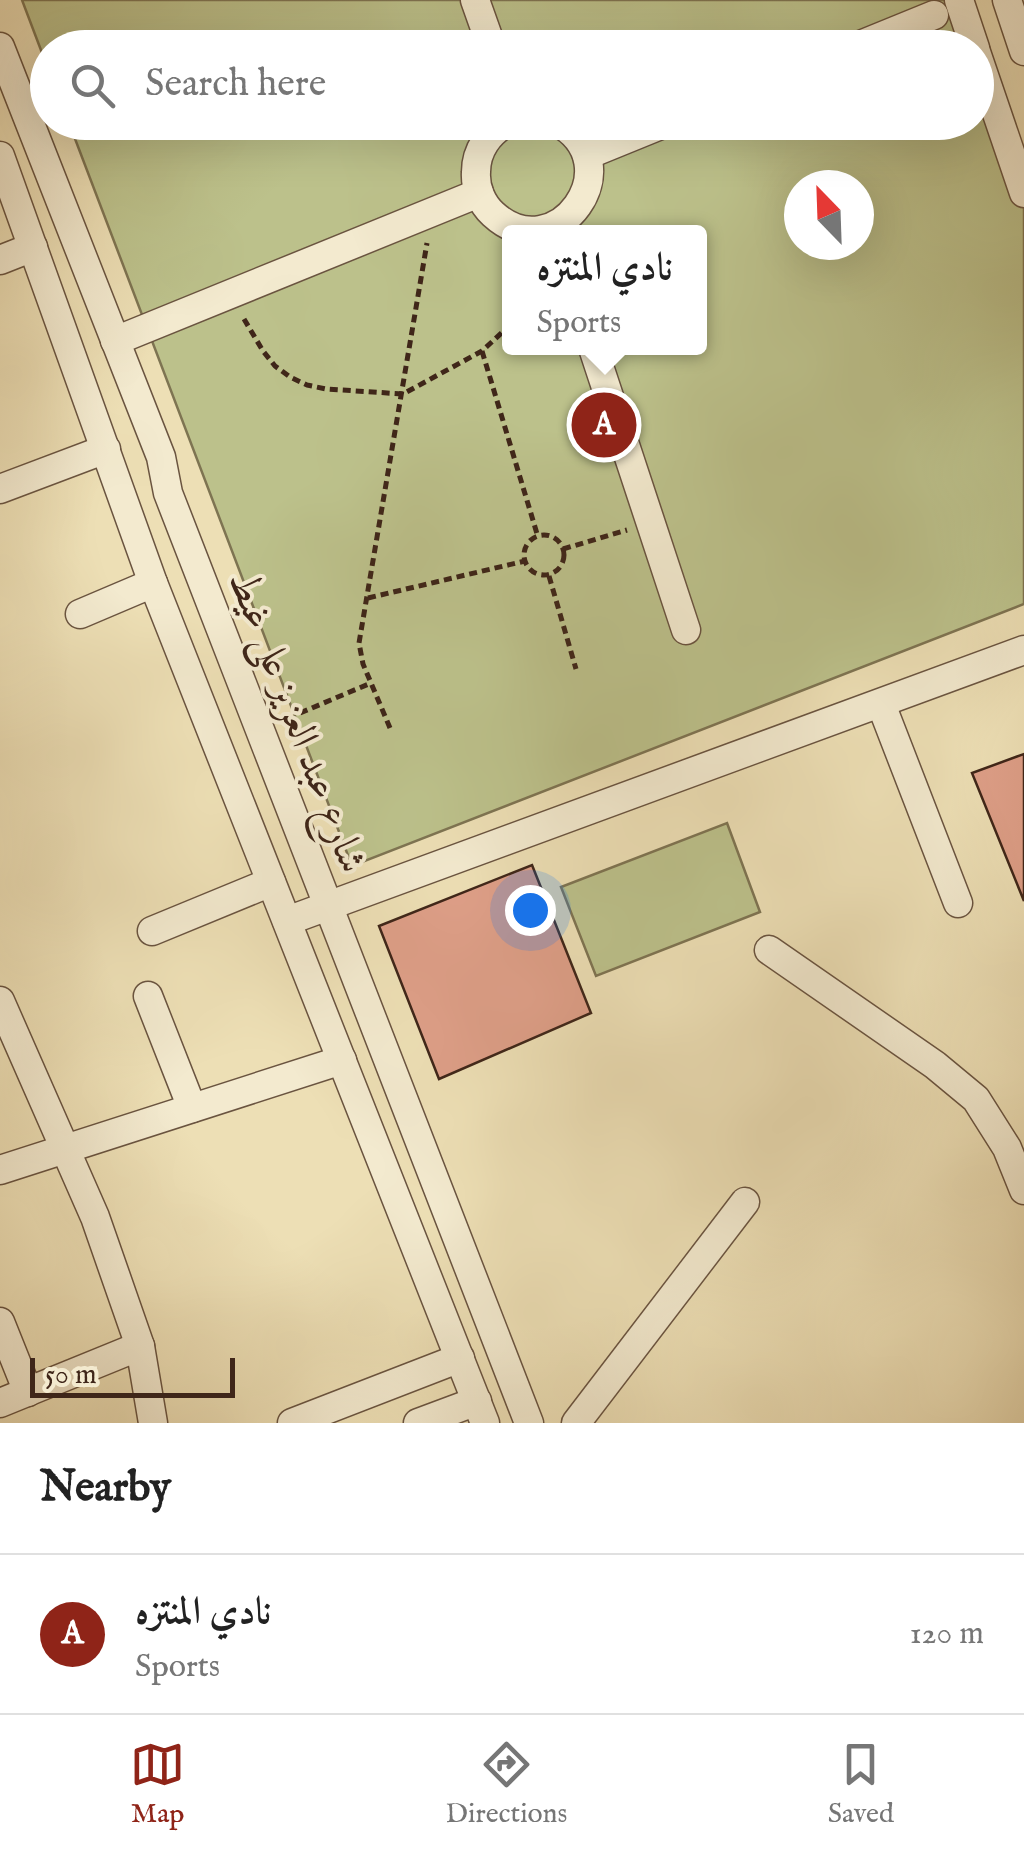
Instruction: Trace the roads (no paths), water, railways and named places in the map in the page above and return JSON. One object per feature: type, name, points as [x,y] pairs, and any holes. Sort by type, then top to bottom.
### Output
[{"type":"street","points":[[475,0],[486,30]]},
{"type":"street","points":[[959,0],[969,30]]},
{"type":"street","points":[[1007,0],[1024,51]]},
{"type":"street","points":[[897,30],[934,15]]},
{"type":"street","name":"شارع عبد العزيز على غيط","points":[[0,46],[30,123]]},
{"type":"street","points":[[994,104],[1024,193]]},
{"type":"street","name":"شارع عبد العزيز على غيط","points":[[37,140],[161,457],[168,493],[529,1423]]},
{"type":"street","points":[[486,140],[475,175],[478,193],[488,209],[511,225]]},
{"type":"street","points":[[559,225],[584,197],[588,184],[590,169],[578,140]]},
{"type":"street","points":[[586,155],[623,140]]},
{"type":"street","points":[[3,164],[43,156]]},
{"type":"street","name":"شارع عبد العزيز على غيط","points":[[3,164],[153,583],[481,1412]]},
{"type":"street","points":[[115,340],[478,193]]},
{"type":"street","points":[[0,260],[33,247]]},
{"type":"street","points":[[595,355],[686,630]]},
{"type":"street","points":[[0,489],[111,461],[161,457]]},
{"type":"street","points":[[80,614],[153,583]]},
{"type":"street","points":[[287,921],[1024,650]]},
{"type":"street","points":[[881,704],[958,903]]},
{"type":"street","points":[[152,931],[271,882]]},
{"type":"street","points":[[769,950],[935,1065],[976,1099],[1007,1148],[1024,1190]]},
{"type":"street","points":[[148,996],[192,1108]]},
{"type":"street","points":[[0,1001],[7,1035],[95,1217],[140,1346],[153,1423]]},
{"type":"street","points":[[0,1170],[342,1060]]},
{"type":"street","points":[[576,1423],[745,1202]]},
{"type":"street","points":[[0,1322],[28,1392]]},
{"type":"street","points":[[0,1404],[140,1346]]},
{"type":"street","points":[[292,1423],[460,1358]]},
{"type":"street","points":[[418,1423],[481,1412]]},
{"type":"place","name":"نادي المنتزه","points":[[604,425]]}]
